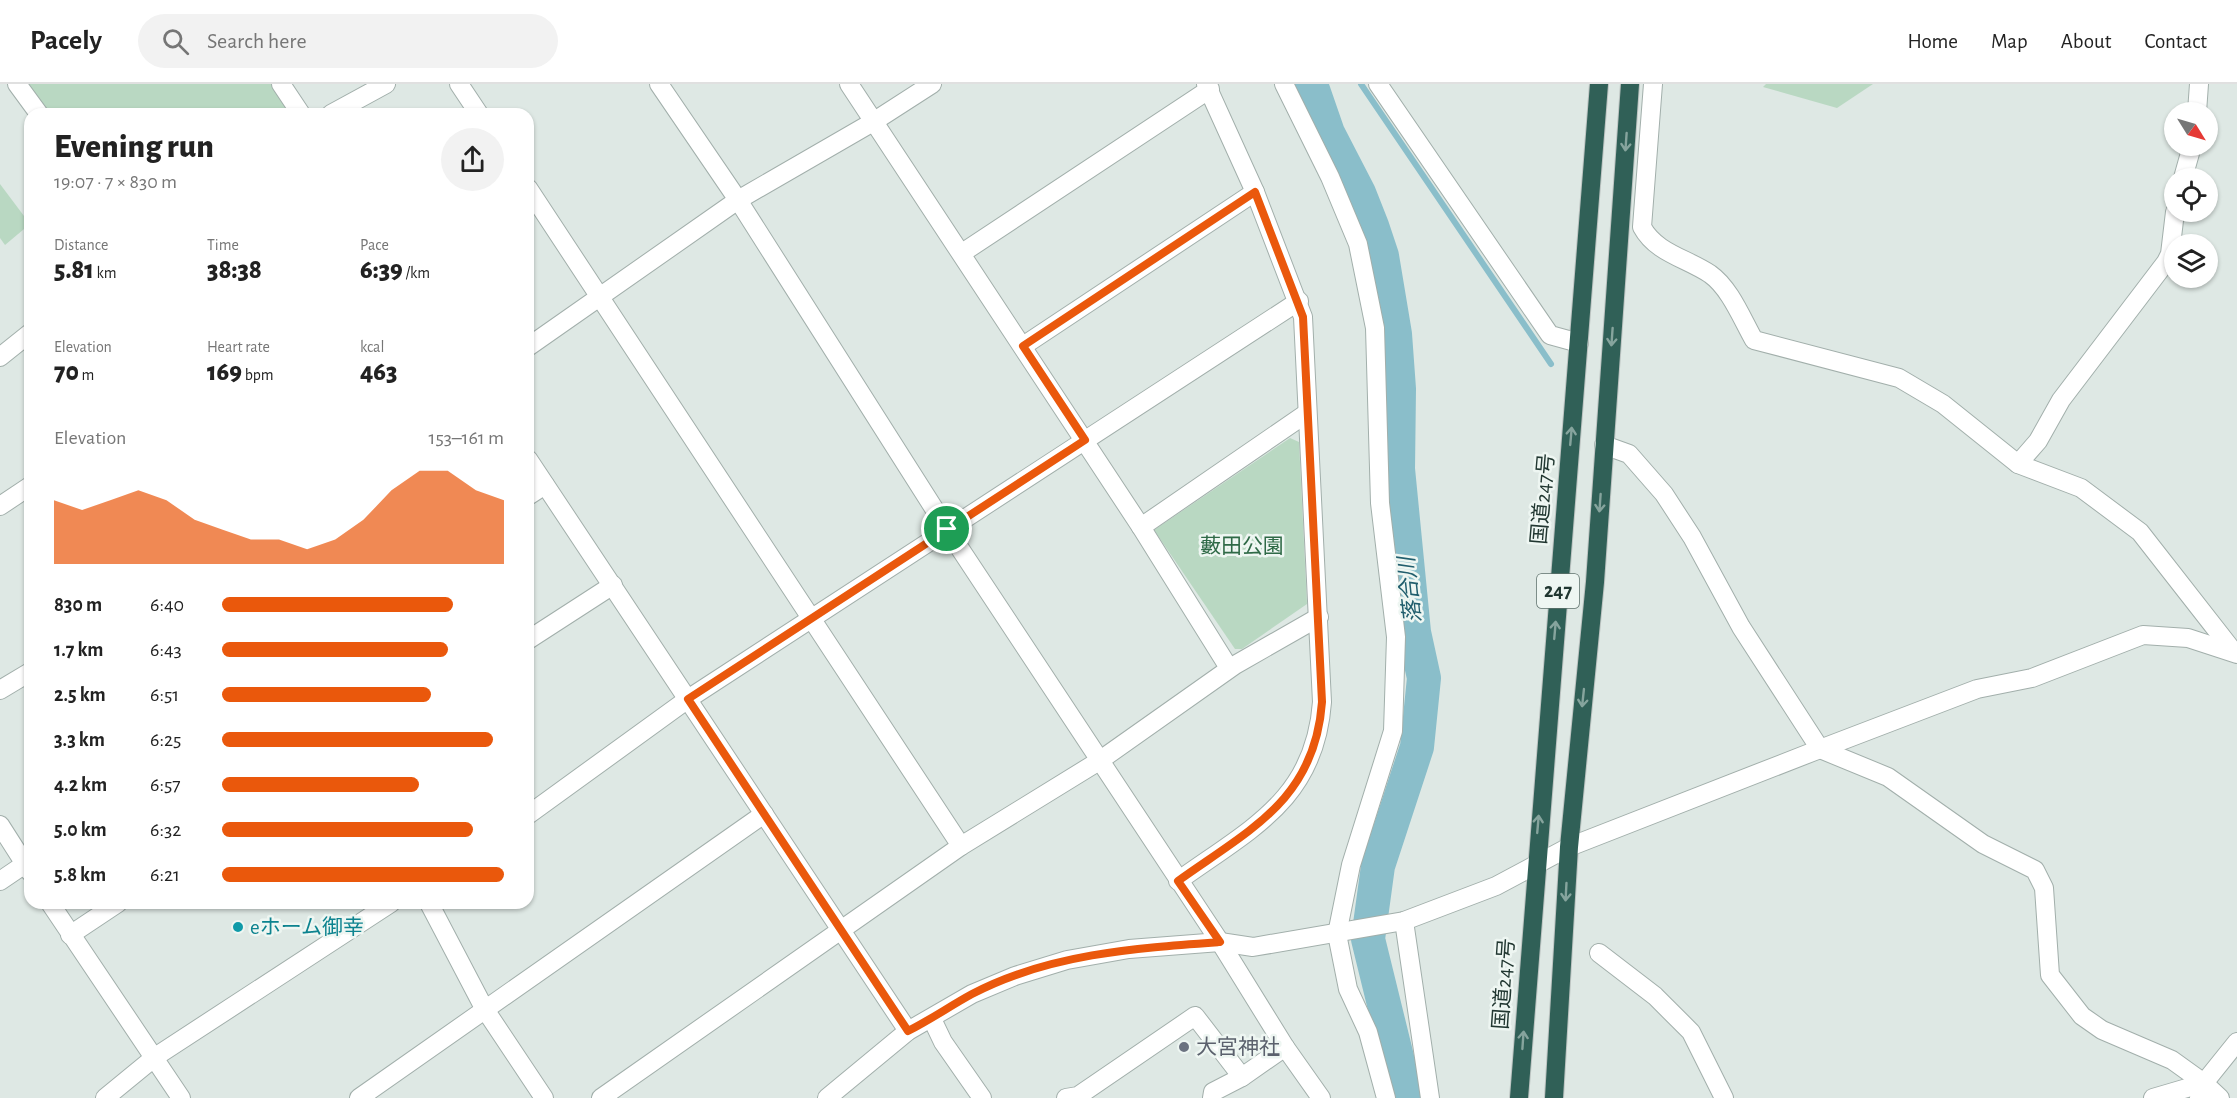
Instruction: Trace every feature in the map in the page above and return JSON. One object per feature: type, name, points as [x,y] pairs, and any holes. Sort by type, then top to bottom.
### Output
[{"type":"highway","name":"国道247号","points":[[1519,1098],[1535,865],[1599,84]]},
{"type":"highway","name":"247","points":[[1554,1098],[1560,1038],[1569,847],[1595,582],[1630,84]]},
{"type":"street","points":[[17,84],[35,108]]},
{"type":"street","points":[[281,84],[297,108]]},
{"type":"street","points":[[342,108],[386,84]]},
{"type":"street","points":[[459,84],[475,108]]},
{"type":"street","points":[[659,84],[738,200],[947,529],[1220,942],[1285,1047],[1322,1098]]},
{"type":"street","points":[[849,84],[1141,526],[1229,668]]},
{"type":"street","points":[[534,343],[738,200],[873,122],[932,84]]},
{"type":"street","points":[[1284,84],[1330,177],[1358,244],[1375,328],[1380,503],[1396,637],[1393,731],[1351,866],[1342,933],[1348,989],[1368,1032],[1386,1098]]},
{"type":"street","points":[[1378,84],[1550,335],[1579,343]]},
{"type":"street","points":[[1653,84],[1642,227],[1648,240],[1711,275],[1722,287],[1754,340],[1899,378],[1943,404],[2018,464],[2081,488],[2140,532],[2235,653]]},
{"type":"street","points":[[2198,102],[2199,84]]},
{"type":"street","points":[[962,253],[1208,86],[1255,192],[1299,302],[1303,317],[1319,617],[1321,723],[1306,768],[1275,811],[1178,881]]},
{"type":"street","points":[[1023,346],[1255,192]]},
{"type":"street","points":[[534,197],[961,846]]},
{"type":"street","points":[[2018,464],[2038,441],[2067,391],[2166,262],[2170,254],[2174,222]]},
{"type":"street","points":[[534,811],[688,699],[1299,302]]},
{"type":"street","points":[[0,357],[24,343]]},
{"type":"street","points":[[1141,526],[1307,412]]},
{"type":"street","points":[[1604,445],[1629,454],[1664,494],[1692,537],[1741,627],[1820,749],[1888,777],[1983,844],[2035,870],[2044,888],[2050,975],[2082,1017],[2102,1030],[2172,1060],[2202,1090],[2220,1098]]},
{"type":"street","points":[[534,468],[908,1031]]},
{"type":"street","points":[[534,492],[545,484]]},
{"type":"street","points":[[0,506],[24,490]]},
{"type":"street","points":[[534,636],[613,585]]},
{"type":"street","points":[[601,1098],[961,846],[1099,761],[1229,668],[1319,617]]},
{"type":"street","points":[[827,1098],[908,1031],[972,994],[1014,976],[1067,960],[1129,949],[1220,942],[1253,947],[1404,921],[1496,886],[1569,847],[1820,749],[1977,689],[2032,678],[2143,635],[2188,638],[2235,653]]},
{"type":"street","points":[[0,690],[24,676]]},
{"type":"street","points":[[359,1098],[484,1008],[764,814]]},
{"type":"street","points":[[0,825],[24,862]]},
{"type":"street","points":[[0,881],[24,870]]},
{"type":"street","points":[[54,909],[181,1098]]},
{"type":"street","points":[[69,935],[109,909]]},
{"type":"street","points":[[105,1098],[155,1057],[382,909]]},
{"type":"street","points":[[432,909],[484,1008],[544,1098]]},
{"type":"street","points":[[1404,921],[1430,1098]]},
{"type":"street","points":[[1599,953],[1655,996],[1691,1032],[1724,1098]]},
{"type":"street","points":[[1066,1098],[1078,1096],[1195,1017],[1242,1077]]},
{"type":"street","points":[[932,1019],[943,1042],[982,1098]]},
{"type":"street","points":[[2153,1098],[2202,1090],[2237,1042]]},
{"type":"street","points":[[1212,1098],[1213,1092],[1242,1077],[1285,1047]]},
{"type":"green space","points":[[17,84],[281,84],[297,108],[35,108]]},
{"type":"green space","points":[[1766,84],[1873,84],[1837,108],[1763,87]]},
{"type":"green space","points":[[0,184],[24,216],[24,229],[5,245],[0,238]]},
{"type":"green space","name":"藪田公園","points":[[1290,438],[1299,442],[1307,604],[1242,649],[1235,649],[1154,530]]},
{"type":"waterway","name":"落合川","points":[[1311,84],[1328,133],[1359,193],[1372,226],[1382,256],[1395,334],[1399,389],[1398,469],[1414,632],[1424,678],[1417,747],[1378,866],[1368,939],[1407,1098]]},
{"type":"waterway","points":[[1361,84],[1551,364]]},
{"type":"place","name":"eホーム御幸","points":[[238,927]]},
{"type":"place","name":"大宮神社","points":[[1184,1047]]},
{"type":"route","points":[[1255,192],[1303,317],[1322,702],[1321,723],[1306,768],[1297,784],[1275,811],[1178,881],[1220,942],[1129,949],[1067,960],[1014,976],[972,994],[908,1031],[688,699],[947,529],[1085,440],[1023,346],[1255,192]]}]
